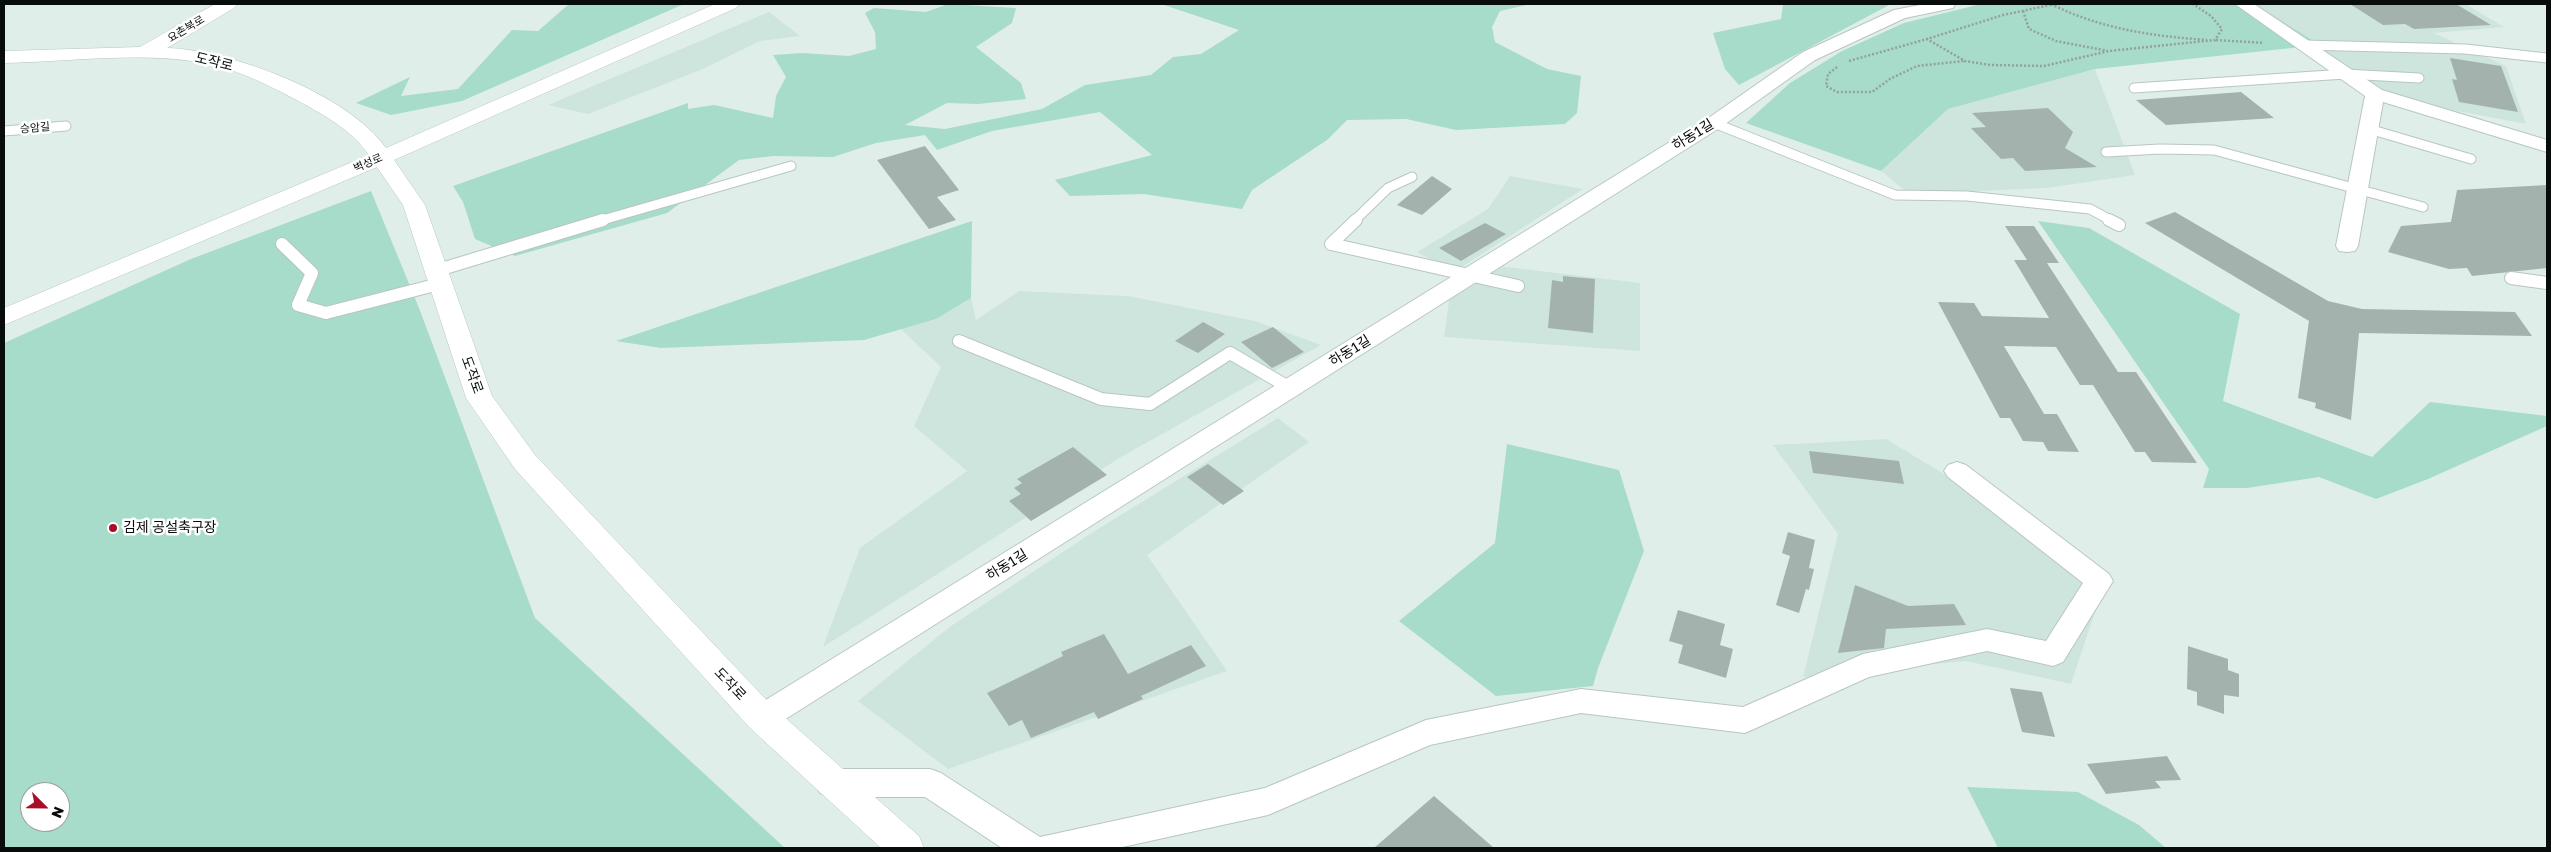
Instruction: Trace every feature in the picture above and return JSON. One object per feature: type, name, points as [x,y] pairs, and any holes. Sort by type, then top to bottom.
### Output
[{"type":"street","name":"요촌북로","points":[[144,54],[228,4]]},
{"type":"street","name":"벽성로","points":[[4,301],[378,153],[699,4]]},
{"type":"street","name":"벽성로","points":[[4,317],[378,153],[730,4]]},
{"type":"street","name":"하동1길","points":[[762,718],[1714,123],[1809,56],[1900,14],[1947,4]]},
{"type":"street","points":[[2243,4],[2375,94],[2547,146]]},
{"type":"street","name":"도작로","points":[[4,57],[178,54],[218,60],[281,84],[348,120],[378,153],[414,206],[479,398],[525,462],[762,718],[831,783],[906,848]]},
{"type":"street","points":[[2347,246],[2375,94]]},
{"type":"street","points":[[1051,848],[1268,801],[1426,733],[1581,701],[1745,720],[1863,666],[1987,640],[2053,654],[2099,581],[1957,471]]},
{"type":"street","points":[[831,783],[930,783],[1029,848]]},
{"type":"lane","points":[[2302,44],[2465,49],[2547,58]]},
{"type":"lane","points":[[2134,88],[2345,74],[2419,78]]},
{"type":"lane","points":[[1714,123],[1895,195],[1967,196],[2090,210],[2119,225]]},
{"type":"lane","name":"승암길","points":[[4,131],[66,126]]},
{"type":"lane","points":[[2369,129],[2471,159]]},
{"type":"lane","points":[[2106,152],[2160,149],[2214,150],[2423,207]]},
{"type":"lane","points":[[282,244],[312,273],[298,305],[326,313],[691,193],[791,166]]},
{"type":"lane","points":[[1412,178],[1388,188],[1331,244],[1518,286]]},
{"type":"lane","points":[[2511,278],[2547,283]]},
{"type":"lane","points":[[959,341],[1101,399],[1150,404],[1230,353],[1290,388]]},
{"type":"path","points":[[2051,4],[2072,16],[2111,28],[2158,36],[2302,44]]},
{"type":"path","points":[[2056,4],[2023,11],[1843,62],[1828,74],[1826,86],[1838,92],[1872,92],[1890,79],[1917,66],[1965,61],[1990,65],[2044,66],[2109,51],[2215,40]]},
{"type":"path","points":[[2193,4],[2211,16],[2222,29],[2215,40]]},
{"type":"path","points":[[2023,11],[2029,29],[2056,40],[2109,51]]},
{"type":"path","points":[[1927,39],[1965,61]]},
{"type":"shaded area","points":[[2252,4],[2465,4],[2504,27],[2434,33],[2506,66],[2526,124],[2420,104],[2383,93]]},
{"type":"shaded area","points":[[769,12],[800,36],[760,41],[703,69],[588,114],[548,105]]},
{"type":"shaded area","points":[[2095,69],[2135,175],[2047,188],[1909,194],[1881,171],[1948,109]]},
{"type":"shaded area","points":[[1510,176],[1583,189],[1454,272],[1417,252],[1488,209]]},
{"type":"shaded area","points":[[1498,266],[1640,283],[1640,351],[1444,337],[1450,294]]},
{"type":"shaded area","points":[[1019,291],[1128,296],[1255,321],[1321,345],[1121,457],[823,647],[860,548],[967,471],[914,426],[941,367],[901,329],[936,319],[971,298],[976,320]]},
{"type":"shaded area","points":[[1278,418],[1309,442],[1147,555],[1227,671],[948,769],[858,701],[951,626],[1090,534]]},
{"type":"shaded area","points":[[1886,439],[2108,573],[2071,684],[1966,661],[1803,677],[1838,534],[1773,445]]},
{"type":"green space","points":[[569,4],[684,4],[462,101],[391,115],[356,103],[410,77],[401,96],[458,89],[512,30],[538,31]]},
{"type":"green space","points":[[948,4],[1016,8],[1012,23],[976,47],[1021,83],[1026,99],[978,104],[947,103],[905,125],[945,129],[1042,109],[1085,85],[1151,75],[1173,57],[1201,54],[1239,30],[1161,4],[1531,4],[1500,11],[1492,27],[1495,42],[1547,69],[1581,76],[1577,113],[1565,124],[1456,130],[1406,119],[1347,120],[1327,140],[1252,190],[1242,209],[1144,194],[1070,196],[1055,180],[1152,155],[1100,112],[992,131],[937,150],[925,135],[876,143],[833,157],[773,156],[739,160],[667,213],[515,256],[475,239],[463,202],[453,186],[688,103],[688,109],[714,105],[773,118],[776,96],[786,77],[773,55],[802,53],[849,56],[876,49],[875,32],[865,13],[874,8],[926,12]]},
{"type":"green space","points":[[1779,4],[1891,4],[1739,85],[1725,69],[1713,33],[1781,19],[1783,5]]},
{"type":"green space","points":[[1981,4],[2254,4],[2320,45],[2095,69],[1948,109],[1881,171],[1746,123],[1790,83],[1842,51],[1904,23]]},
{"type":"green space","points":[[371,191],[419,308],[535,618],[785,848],[4,848],[4,343],[191,259]]},
{"type":"green space","points":[[972,221],[971,298],[936,319],[864,340],[661,348],[616,341]]},
{"type":"green space","points":[[2038,221],[2089,228],[2240,314],[2223,401],[2372,457],[2430,402],[2547,416],[2547,426],[2428,479],[2376,499],[2319,477],[2247,488],[2203,488],[2209,469]]},
{"type":"green space","points":[[1507,444],[1619,470],[1644,551],[1598,668],[1593,686],[1496,696],[1399,621],[1495,543]]},
{"type":"green space","points":[[1967,787],[2078,792],[2139,825],[2166,848],[1998,848]]},
{"type":"building","points":[[2350,4],[2456,4],[2491,25],[2414,29],[2405,24],[2383,25]]},
{"type":"building","points":[[2450,58],[2501,66],[2518,112],[2459,102],[2452,79],[2457,80]]},
{"type":"building","points":[[2241,92],[2274,118],[2166,125],[2136,100]]},
{"type":"building","points":[[2048,108],[2073,132],[2065,148],[2097,167],[2025,171],[2013,158],[2001,159],[1971,128],[1986,127],[1972,113]]},
{"type":"building","points":[[925,146],[959,190],[937,197],[956,220],[929,229],[877,160]]},
{"type":"building","points":[[1432,176],[1452,189],[1422,215],[1397,205]]},
{"type":"building","points":[[2547,185],[2547,268],[2472,276],[2467,268],[2449,269],[2388,252],[2401,226],[2451,222],[2457,190]]},
{"type":"building","points":[[2175,212],[2328,301],[2362,309],[2515,312],[2532,336],[2359,333],[2351,420],[2315,408],[2316,403],[2298,398],[2309,321],[2145,223]]},
{"type":"building","points":[[1485,223],[1506,234],[1461,261],[1439,248]]},
{"type":"building","points":[[2005,226],[2034,226],[2059,263],[2047,263],[2118,372],[2136,372],[2197,463],[2152,462],[2145,452],[2135,452],[2093,385],[2080,385],[2056,347],[2004,346],[2044,414],[2057,414],[2079,452],[2048,451],[2043,442],[2023,441],[2010,418],[2000,418],[1938,302],[1974,303],[1982,316],[2049,318],[2014,260],[2027,260]]},
{"type":"building","points":[[1563,276],[1595,279],[1593,333],[1548,328],[1552,280],[1563,282]]},
{"type":"building","points":[[1203,322],[1225,334],[1198,353],[1175,341]]},
{"type":"building","points":[[1273,327],[1304,352],[1272,368],[1241,342]]},
{"type":"building","points":[[1073,447],[1107,475],[1031,521],[1009,501],[1021,494],[1014,488],[1022,483],[1017,479]]},
{"type":"building","points":[[1809,451],[1899,461],[1904,484],[1813,473]]},
{"type":"building","points":[[1208,464],[1244,491],[1223,505],[1187,477]]},
{"type":"building","points":[[1788,532],[1815,540],[1809,568],[1814,569],[1809,590],[1806,589],[1799,613],[1776,605],[1790,556],[1782,553]]},
{"type":"building","points":[[1855,585],[1908,606],[1954,604],[1966,625],[1886,629],[1884,648],[1838,653]]},
{"type":"building","points":[[1678,610],[1725,624],[1720,645],[1733,649],[1726,678],[1678,663],[1683,645],[1669,641]]},
{"type":"building","points":[[1104,634],[1128,674],[1191,645],[1206,666],[1141,696],[1143,699],[1098,719],[1094,712],[1031,738],[1022,720],[1009,726],[987,693],[1063,656],[1061,652]]},
{"type":"building","points":[[2188,646],[2228,659],[2228,670],[2239,674],[2239,697],[2224,695],[2224,714],[2197,705],[2197,692],[2187,689]]},
{"type":"building","points":[[2010,688],[2042,692],[2055,737],[2022,732]]},
{"type":"building","points":[[2167,756],[2181,780],[2155,781],[2161,788],[2106,794],[2087,764]]},
{"type":"building","points":[[1434,796],[1494,848],[1374,848]]},
{"type":"place","name":"김제 공설축구장","points":[[113,528]]}]
